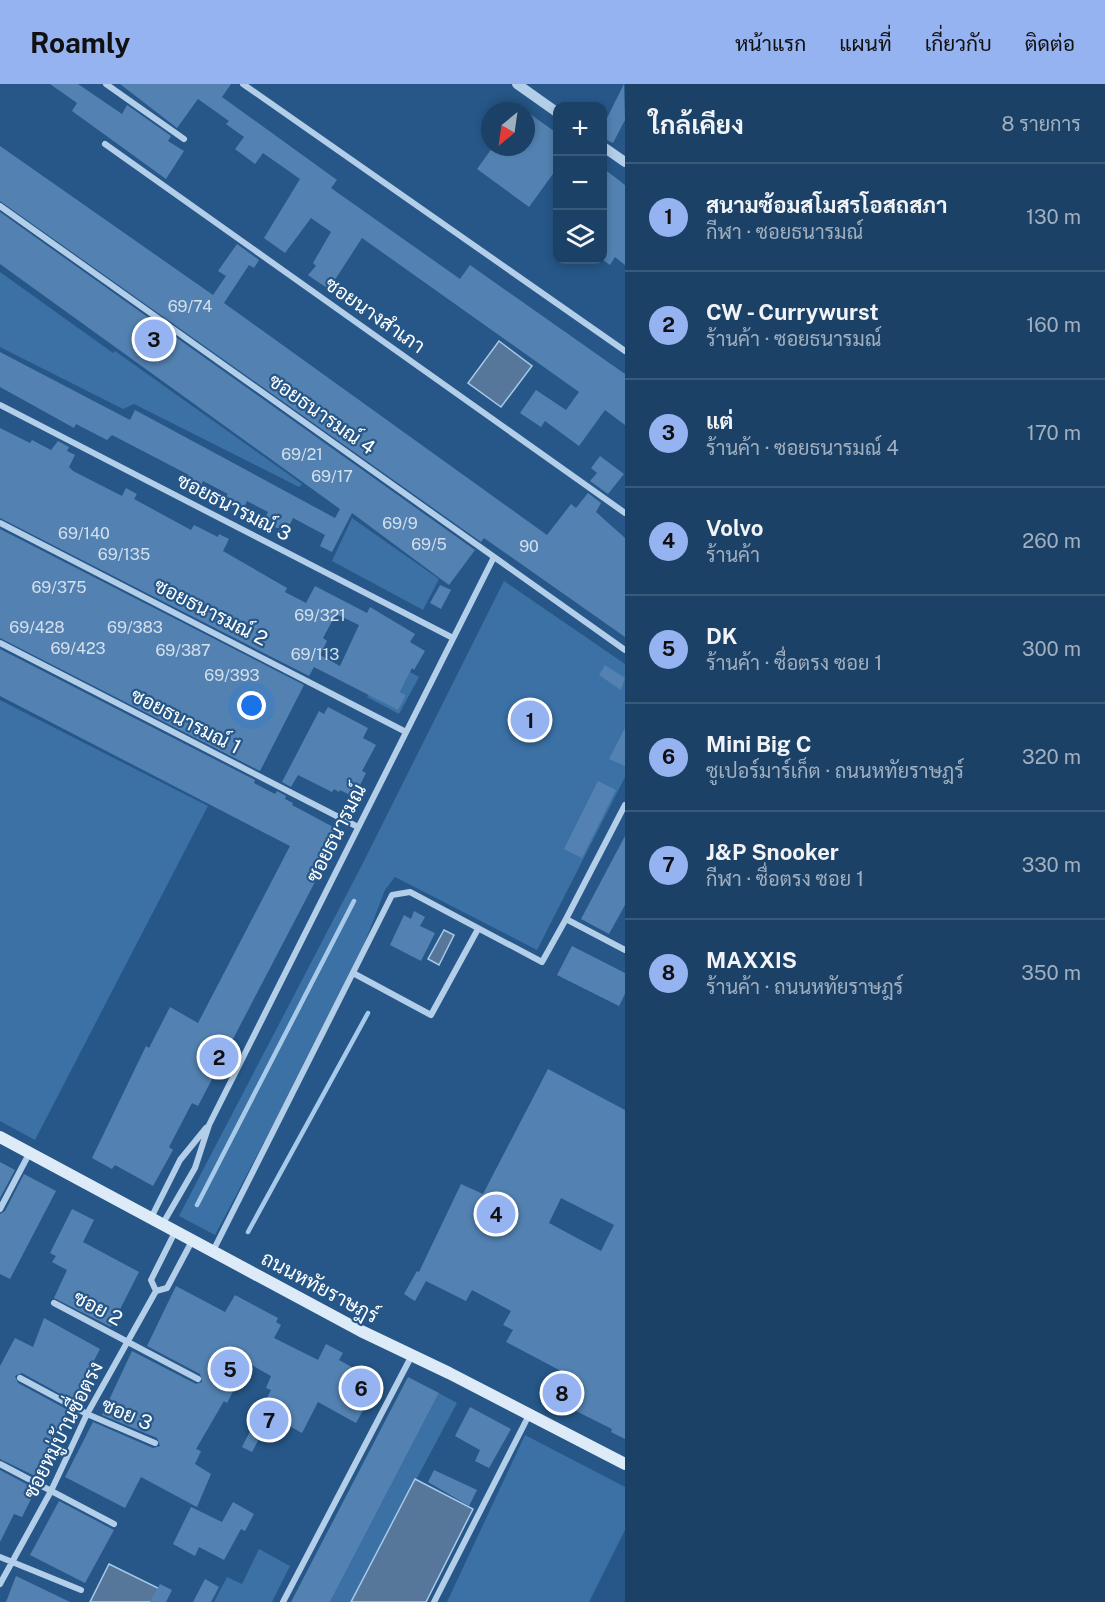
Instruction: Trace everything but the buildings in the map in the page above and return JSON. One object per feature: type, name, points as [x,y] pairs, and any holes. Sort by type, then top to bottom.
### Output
[{"type":"main road","name":"ถนนหทัยราษฎร์","points":[[0,1137],[411,1357],[449,1373],[625,1464]]},
{"type":"street","points":[[106,84],[184,139]]},
{"type":"street","points":[[243,84],[625,351]]},
{"type":"street","points":[[517,84],[553,109]]},
{"type":"street","name":"ซอยนางสำเภา","points":[[105,144],[625,513]]},
{"type":"street","points":[[607,149],[625,162]]},
{"type":"street","name":"ซอยธนารมณ์ 4","points":[[0,206],[625,650]]},
{"type":"street","name":"ซอยธนารมณ์ 3","points":[[0,405],[453,638]]},
{"type":"street","name":"ซอยธนารมณ์ 2","points":[[0,523],[406,732]]},
{"type":"street","name":"ซอยธนารมณ์","points":[[157,1222],[195,1168],[209,1125],[494,557]]},
{"type":"street","name":"ซอยธนารมณ์ 1","points":[[0,643],[358,828]]},
{"type":"street","points":[[212,1252],[392,895],[410,892],[542,962],[625,806]]},
{"type":"street","points":[[566,919],[625,950]]},
{"type":"street","points":[[353,973],[431,1015],[478,929]]},
{"type":"street","name":"ซอยธนารมณ์","points":[[157,1222],[180,1160],[209,1125]]},
{"type":"street","points":[[0,1209],[30,1152]]},
{"type":"street","name":"ซอยหมู่บ้านซื่อตรง","points":[[156,1291],[152,1280],[176,1232]]},
{"type":"street","name":"ซอยหมู่บ้านซื่อตรง","points":[[0,1584],[13,1564],[87,1414],[127,1342],[156,1291],[166,1288],[192,1241]]},
{"type":"street","name":"ซอย 2","points":[[54,1303],[198,1379]]},
{"type":"street","points":[[283,1602],[411,1357]]},
{"type":"street","name":"ซอย 3","points":[[20,1378],[87,1414],[155,1443]]},
{"type":"street","points":[[434,1602],[529,1414]]},
{"type":"street","points":[[0,1464],[114,1524]]},
{"type":"street","points":[[0,1557],[81,1590]]},
{"type":"shaded area","points":[[0,272],[302,484],[299,487],[134,404],[123,409],[0,347]]},
{"type":"shaded area","points":[[499,341],[532,366],[501,407],[468,383]]},
{"type":"shaded area","points":[[352,518],[439,579],[423,610],[332,561]]},
{"type":"shaded area","points":[[504,581],[625,664],[625,777],[537,950],[395,877],[385,890],[353,973],[215,1235],[179,1216],[364,861]]},
{"type":"shaded area","points":[[410,672],[419,677],[399,714],[367,697],[368,695],[406,695],[400,692]]},
{"type":"shaded area","points":[[0,700],[208,806],[35,1140],[0,1121]]},
{"type":"shaded area","points":[[444,930],[454,935],[439,965],[428,959]]},
{"type":"shaded area","points":[[439,1393],[457,1403],[351,1602],[330,1602]]},
{"type":"shaded area","points":[[525,1435],[625,1487],[625,1530],[589,1602],[447,1602]]},
{"type":"shaded area","points":[[415,1479],[473,1509],[426,1602],[351,1602]]},
{"type":"shaded area","points":[[259,1549],[290,1566],[272,1602],[214,1602],[227,1577],[242,1584]]},
{"type":"shaded area","points":[[109,1564],[162,1590],[156,1602],[90,1602]]},
{"type":"waterway","points":[[197,1205],[354,901]]},
{"type":"waterway","points":[[248,1232],[368,1013]]},
{"type":"place","name":"แต่","points":[[154,339]]},
{"type":"place","name":"สนามซ้อมสโมสรโอสถสภา","points":[[530,720]]},
{"type":"place","name":"CW - Currywurst","points":[[219,1057]]},
{"type":"place","name":"Volvo","points":[[496,1214]]},
{"type":"place","name":"DK","points":[[230,1369]]},
{"type":"place","name":"Mini Big C","points":[[361,1388]]},
{"type":"place","name":"MAXXIS","points":[[562,1393]]},
{"type":"place","name":"J&P Snooker","points":[[269,1420]]}]
